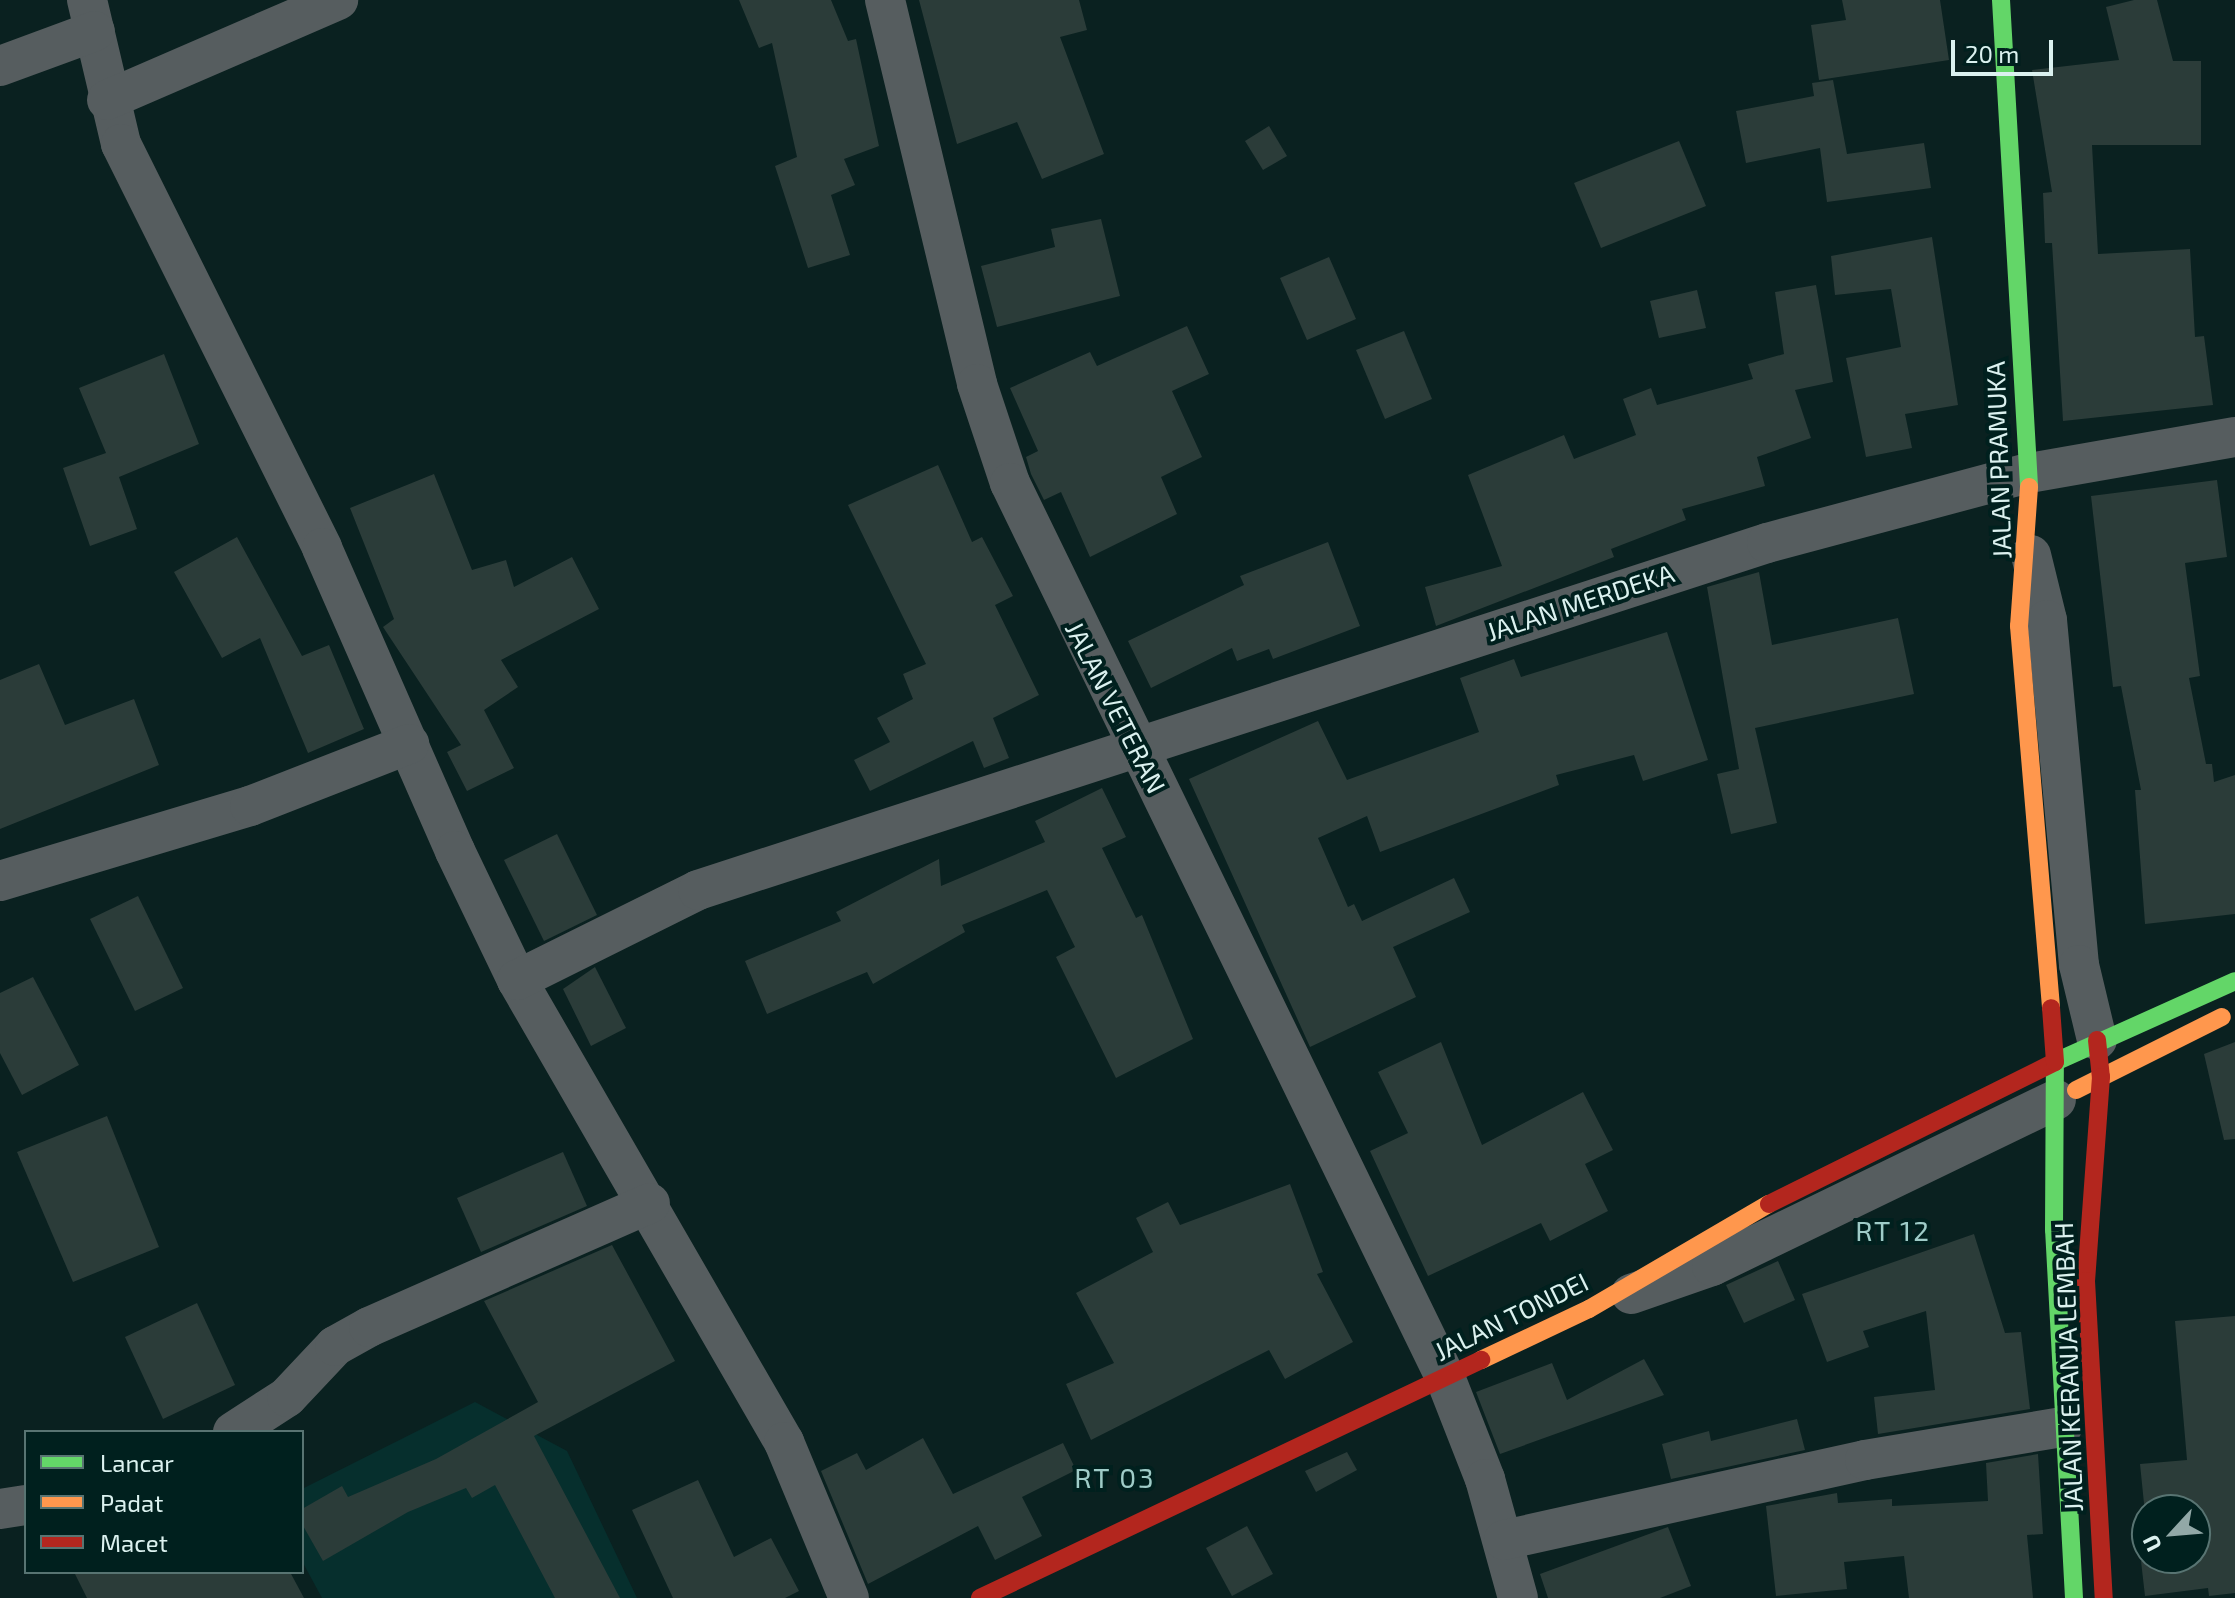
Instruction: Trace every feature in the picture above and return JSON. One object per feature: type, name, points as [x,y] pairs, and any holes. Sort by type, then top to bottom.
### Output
[{"type":"street","points":[[107,100],[338,0]]},
{"type":"street","name":"JALAN VETERAN","points":[[885,0],[990,432],[1136,745],[1445,1377],[1504,1540],[1518,1598]]},
{"type":"street","name":"JALAN PRAMUKA","points":[[2001,0],[2029,473],[2030,551],[2019,626],[2055,1081],[2062,1427],[2074,1598]]},
{"type":"street","points":[[0,66],[91,16],[107,100],[152,211],[254,406],[517,980],[650,1203],[784,1442],[849,1598]]},
{"type":"street","name":"JALAN MERDEKA","points":[[517,980],[698,890],[1136,745],[1767,543],[2029,473],[2235,437]]},
{"type":"street","points":[[2030,551],[2047,620],[2079,965],[2099,1058]]},
{"type":"street","points":[[0,881],[250,806],[409,744]]},
{"type":"street","points":[[1589,1309],[1712,1266],[2099,1058],[2235,981]]},
{"type":"street","points":[[2055,1081],[2099,1058],[2235,1012]]},
{"type":"street","name":"JALAN KERANJA LEMBAH","points":[[2099,1058],[2086,1281],[2104,1598]]},
{"type":"street","points":[[237,1430],[261,1417],[335,1346],[369,1327],[650,1203]]},
{"type":"street","name":"JALAN TONDEI","points":[[980,1598],[1589,1309]]},
{"type":"street","points":[[1504,1540],[1865,1460],[2062,1427]]},
{"type":"street","points":[[0,1509],[24,1505]]},
{"type":"shaded area","points":[[475,1402],[567,1451],[637,1598],[322,1598],[304,1565],[304,1488]]},
{"type":"building","points":[[739,0],[831,0],[848,41],[856,39],[879,146],[844,159],[855,185],[831,195],[850,255],[808,268],[775,166],[797,157],[772,43],[759,48]]},
{"type":"building","points":[[919,0],[1079,0],[1087,30],[1060,37],[1104,154],[1042,179],[1017,122],[957,144]]},
{"type":"building","points":[[1842,0],[1940,0],[1949,60],[1819,80],[1811,25],[1846,20]]},
{"type":"building","points":[[2134,0],[2157,0],[2173,61],[2201,61],[2201,145],[2092,145],[2098,254],[2190,249],[2195,337],[2204,336],[2213,405],[2063,421],[2052,243],[2045,243],[2043,193],[2052,192],[2032,70],[2119,60],[2106,7]]},
{"type":"building","points":[[1833,80],[1847,154],[1924,143],[1931,188],[1827,202],[1820,148],[1746,163],[1736,111],[1814,96],[1812,83]]},
{"type":"building","points":[[1269,126],[1287,156],[1263,170],[1245,141]]},
{"type":"building","points":[[1679,141],[1706,206],[1601,248],[1574,183]]},
{"type":"building","points":[[1101,219],[1120,296],[997,327],[981,266],[1055,247],[1051,229]]},
{"type":"building","points":[[1932,237],[1958,405],[1905,414],[1912,448],[1866,457],[1846,358],[1901,347],[1891,289],[1835,295],[1831,256]]},
{"type":"building","points":[[1329,257],[1356,319],[1307,340],[1280,278]]},
{"type":"building","points":[[1816,285],[1833,382],[1795,390],[1811,438],[1757,457],[1765,486],[1682,509],[1686,520],[1611,549],[1614,557],[1436,626],[1425,587],[1502,566],[1468,475],[1564,435],[1574,459],[1636,435],[1623,399],[1651,388],[1657,405],[1753,379],[1748,364],[1784,354],[1775,292]]},
{"type":"building","points":[[1697,290],[1706,328],[1659,338],[1650,301]]},
{"type":"building","points":[[1187,326],[1209,374],[1172,391],[1202,457],[1161,477],[1177,514],[1090,557],[1061,492],[1044,500],[1031,474],[1026,457],[1038,451],[1010,388],[1090,352],[1097,366]]},
{"type":"building","points":[[1404,331],[1432,399],[1385,419],[1356,350]]},
{"type":"building","points":[[164,354],[199,444],[119,477],[137,529],[90,546],[63,468],[106,453],[79,388]]},
{"type":"building","points":[[938,465],[972,542],[982,537],[1013,596],[995,605],[1039,695],[993,718],[1009,758],[984,768],[973,741],[870,791],[854,760],[890,742],[877,718],[913,699],[903,674],[926,664],[848,505]]},
{"type":"building","points":[[434,474],[472,570],[506,560],[514,587],[572,557],[599,609],[501,660],[518,687],[484,710],[514,768],[467,791],[447,752],[461,745],[383,627],[394,619],[350,508]]},
{"type":"building","points":[[2217,480],[2227,557],[2185,563],[2200,676],[2189,678],[2206,764],[2212,764],[2214,782],[2235,775],[2235,914],[2145,924],[2135,790],[2141,790],[2121,686],[2113,687],[2091,496]]},
{"type":"building","points":[[237,537],[302,656],[329,645],[364,729],[308,753],[260,638],[222,658],[174,572]]},
{"type":"building","points":[[1328,542],[1360,626],[1273,659],[1269,649],[1237,661],[1232,648],[1151,688],[1128,641],[1244,585],[1240,576]]},
{"type":"building","points":[[1759,572],[1772,645],[1898,618],[1914,694],[1755,728],[1777,823],[1731,834],[1717,774],[1739,769],[1707,587]]},
{"type":"building","points":[[1667,632],[1708,760],[1643,781],[1634,755],[1556,775],[1559,785],[1380,852],[1367,816],[1318,838],[1348,907],[1354,904],[1362,921],[1454,878],[1470,912],[1393,947],[1416,997],[1310,1047],[1189,779],[1318,721],[1347,780],[1479,732],[1460,678],[1514,659],[1521,677]]},
{"type":"building","points":[[39,664],[65,725],[134,699],[159,765],[0,829],[0,680]]},
{"type":"building","points":[[1102,788],[1126,837],[1102,848],[1136,918],[1142,915],[1193,1039],[1116,1078],[1056,957],[1075,947],[1047,890],[962,925],[965,932],[873,984],[867,972],[767,1014],[745,961],[841,921],[836,912],[939,859],[941,886],[1045,842],[1035,821]]},
{"type":"building","points":[[557,834],[597,915],[544,941],[504,860]]},
{"type":"building","points":[[138,896],[183,988],[135,1011],[90,919]]},
{"type":"building","points":[[595,967],[626,1028],[591,1046],[563,989]]},
{"type":"building","points":[[33,977],[79,1065],[22,1095],[0,1053],[0,993]]},
{"type":"building","points":[[1441,1042],[1482,1145],[1583,1092],[1613,1150],[1585,1164],[1608,1211],[1550,1241],[1541,1223],[1428,1276],[1370,1151],[1408,1133],[1378,1072]]},
{"type":"building","points":[[2235,1042],[2235,1139],[2224,1140],[2204,1054]]},
{"type":"building","points":[[107,1116],[159,1247],[73,1282],[17,1152]]},
{"type":"building","points":[[563,1152],[587,1206],[481,1252],[457,1198]]},
{"type":"building","points":[[1290,1184],[1323,1272],[1317,1274],[1353,1342],[1285,1379],[1269,1350],[1091,1440],[1066,1384],[1114,1363],[1076,1293],[1153,1252],[1136,1218],[1168,1202],[1180,1225]]},
{"type":"building","points":[[1974,1234],[2005,1333],[2021,1332],[2030,1409],[1878,1434],[1874,1397],[1935,1390],[1926,1311],[1863,1331],[1869,1347],[1827,1362],[1802,1294]]},
{"type":"building","points":[[612,1245],[675,1361],[534,1436],[620,1598],[555,1598],[495,1485],[472,1498],[466,1488],[408,1512],[323,1561],[304,1528],[304,1508],[342,1486],[348,1497],[436,1459],[538,1402],[484,1301]]},
{"type":"building","points":[[1778,1261],[1795,1300],[1744,1323],[1726,1285]]},
{"type":"building","points":[[197,1303],[235,1385],[163,1419],[125,1337]]},
{"type":"building","points":[[2235,1316],[2235,1593],[2209,1596],[2208,1588],[2145,1596],[2142,1574],[2211,1574],[2211,1494],[2143,1494],[2140,1464],[2187,1460],[2175,1321]]},
{"type":"building","points":[[1644,1359],[1664,1395],[1500,1454],[1476,1392],[1552,1363],[1567,1400]]},
{"type":"building","points":[[1797,1419],[1805,1450],[1671,1479],[1662,1444],[1709,1431],[1711,1441]]},
{"type":"building","points":[[923,1438],[953,1494],[1063,1443],[1076,1470],[1022,1497],[1042,1536],[995,1560],[978,1526],[868,1584],[821,1471],[857,1453],[866,1470]]},
{"type":"building","points":[[1347,1452],[1357,1470],[1316,1492],[1305,1471]]},
{"type":"building","points":[[2038,1454],[2043,1534],[2027,1535],[2033,1598],[1909,1598],[1904,1556],[1844,1562],[1847,1589],[1776,1596],[1766,1506],[1837,1493],[1838,1503],[1892,1499],[1892,1506],[1988,1501],[1986,1463]]},
{"type":"building","points":[[698,1480],[734,1557],[771,1538],[799,1591],[785,1598],[673,1598],[632,1510]]},
{"type":"building","points":[[1247,1526],[1273,1574],[1232,1596],[1206,1548]]},
{"type":"building","points":[[1668,1527],[1691,1586],[1660,1598],[1548,1598],[1540,1574]]},
{"type":"building","points":[[75,1574],[291,1574],[304,1598],[87,1598]]},
{"type":"traffic: fast","points":[[2001,0],[2029,487]]},
{"type":"traffic: fast","points":[[2074,1598],[2054,1230],[2055,1062],[2235,981]]},
{"type":"traffic: slow","points":[[2029,487],[2019,626],[2051,1008]]},
{"type":"traffic: slow","points":[[2076,1090],[2222,1017]]},
{"type":"traffic: slow","points":[[1481,1360],[1589,1309],[1769,1204]]},
{"type":"traffic: jam","points":[[1769,1204],[2055,1062],[2051,1008]]},
{"type":"traffic: jam","points":[[2097,1040],[2101,1077],[2086,1281],[2104,1598]]},
{"type":"traffic: jam","points":[[980,1598],[1481,1360]]},
{"type":"district","name":"RT 12","points":[[1893,1230]]},
{"type":"district","name":"RT 03","points":[[1115,1477]]}]
